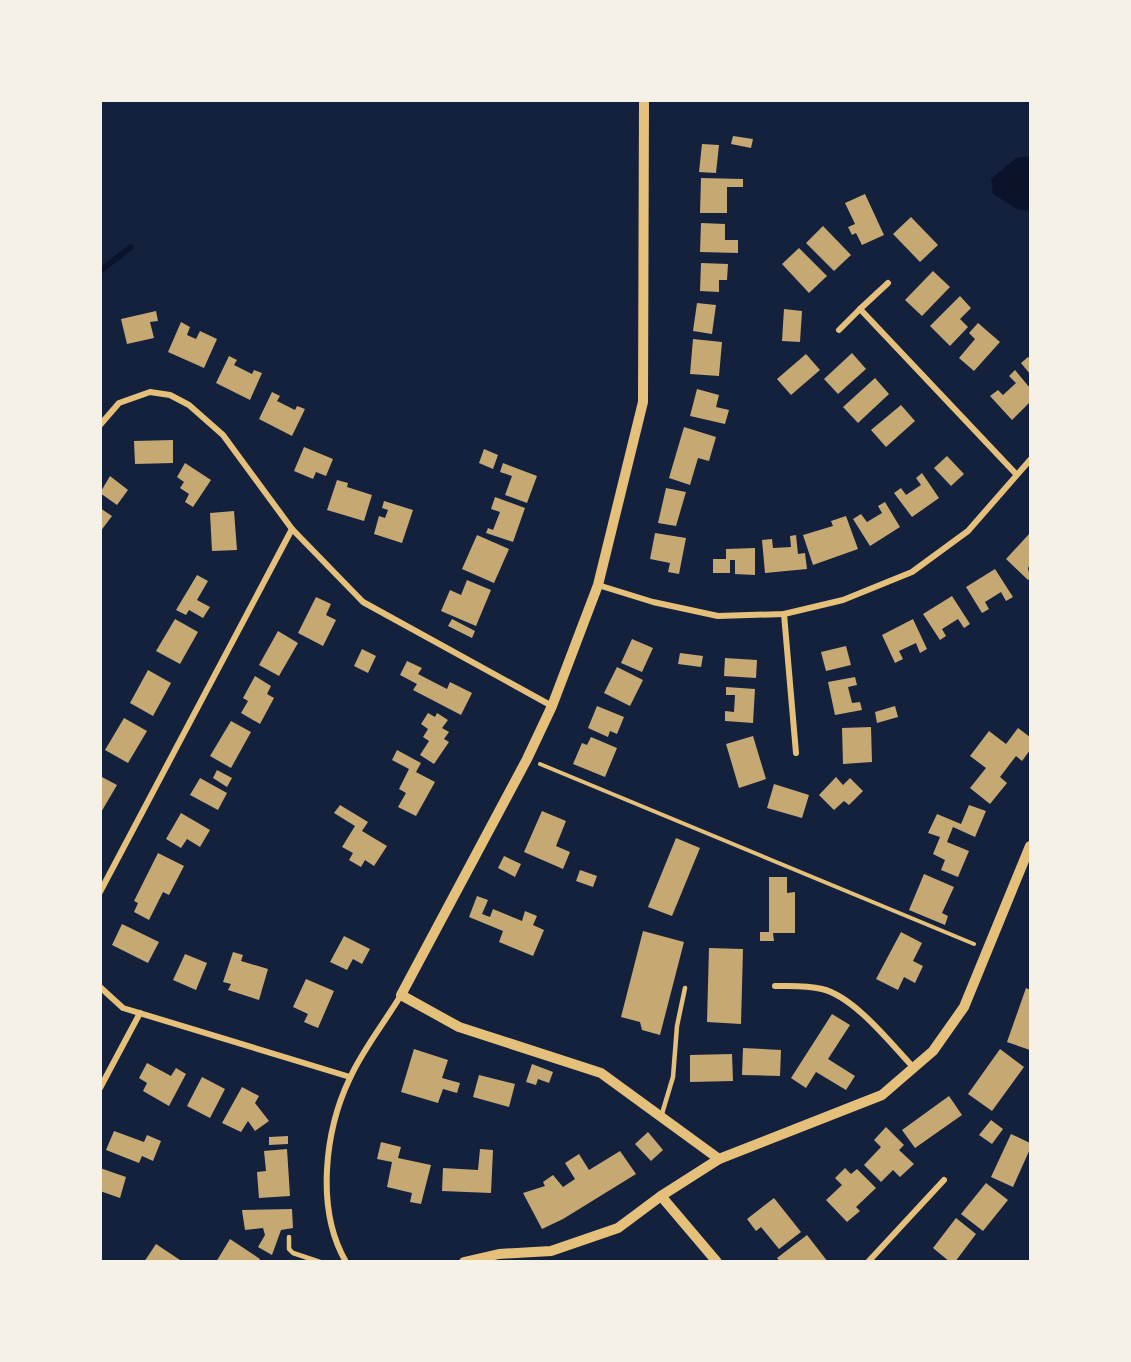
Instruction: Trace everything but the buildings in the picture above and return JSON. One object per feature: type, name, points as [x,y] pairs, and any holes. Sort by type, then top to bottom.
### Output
[{"type":"street","points":[[346,1262],[328,1210],[326,1166],[334,1121],[350,1077],[401,995],[528,759],[552,706],[598,585],[643,402],[644,100]]},
{"type":"street","points":[[839,330],[888,283]]},
{"type":"street","points":[[860,309],[1016,474]]},
{"type":"street","points":[[100,425],[119,403],[150,392],[170,394],[189,405],[223,435],[292,529],[363,602],[552,706]]},
{"type":"street","points":[[598,585],[653,602],[718,616],[784,614],[843,600],[912,572],[968,531],[1030,460]]},
{"type":"street","points":[[100,892],[292,529]]},
{"type":"street","points":[[784,614],[796,753]]},
{"type":"street","points":[[464,1262],[551,1251],[618,1228],[661,1196],[719,1160],[882,1095],[933,1051],[964,1007],[1030,846]]},
{"type":"street","points":[[775,986],[799,985],[825,990],[846,1001],[914,1068]]},
{"type":"street","points":[[100,987],[123,1008],[350,1077]]},
{"type":"street","points":[[401,995],[459,1027],[601,1073],[719,1160]]},
{"type":"street","points":[[100,1089],[140,1013]]},
{"type":"street","points":[[868,1262],[944,1180]]},
{"type":"street","points":[[661,1196],[717,1262]]},
{"type":"lane","points":[[661,1117],[673,1077],[677,1026],[685,988]]},
{"type":"lane","points":[[289,1238],[289,1249],[293,1253],[320,1262]]},
{"type":"path","points":[[528,759],[988,950]]},
{"type":"water","points":[[1030,156],[1030,211],[1017,209],[993,194],[991,179],[1016,158]]},
{"type":"waterway","points":[[100,271],[131,247]]}]
